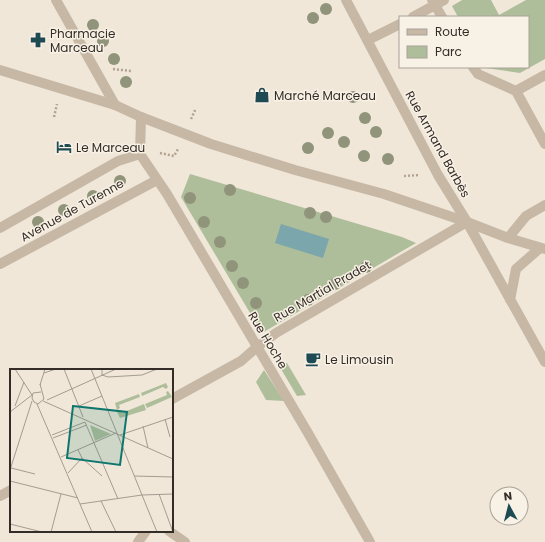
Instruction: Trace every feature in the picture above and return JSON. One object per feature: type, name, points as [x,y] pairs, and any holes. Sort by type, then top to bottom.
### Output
[{"type":"street","points":[[56,0],[115,105]]},
{"type":"street","name":"Rue Armand Barbès","points":[[346,0],[438,175],[467,222],[545,362]]},
{"type":"street","points":[[415,16],[437,2],[442,16]]},
{"type":"street","points":[[368,40],[399,24]]},
{"type":"street","points":[[474,68],[478,74],[516,91],[545,144]]},
{"type":"street","points":[[0,70],[115,105],[141,117],[211,144],[295,170],[372,191],[467,222],[508,238],[543,248]]},
{"type":"street","points":[[516,91],[545,75]]},
{"type":"street","points":[[140,154],[141,117]]},
{"type":"street","name":"Rue Hoche","points":[[140,154],[257,347],[370,542]]},
{"type":"street","name":"Avenue de Turenne","points":[[0,228],[118,161],[140,154]]},
{"type":"street","name":"Avenue de Turenne","points":[[0,264],[157,180]]},
{"type":"street","points":[[508,238],[526,216],[545,206]]},
{"type":"street","name":"Rue Martial Pradet","points":[[173,398],[241,361],[276,333],[467,222]]},
{"type":"street","points":[[510,300],[516,269],[543,248]]},
{"type":"street","points":[[0,496],[10,491]]},
{"type":"street","points":[[138,542],[145,532]]},
{"type":"street","points":[[170,532],[185,542]]},
{"type":"green space","points":[[462,0],[491,0],[499,15],[526,0],[545,0],[545,59],[529,68],[529,16],[457,16],[452,6]]},
{"type":"green space","points":[[486,68],[529,68],[520,73]]},
{"type":"green space","points":[[190,174],[402,237],[416,243],[262,333],[181,197]]},
{"type":"green space","points":[[287,363],[306,395],[297,396],[278,364]]},
{"type":"green space","points":[[264,370],[284,401],[266,400],[256,382]]},
{"type":"water","points":[[281,224],[329,239],[323,258],[275,243]]},
{"type":"place","name":"Pharmacie Marceau","points":[[38,40]]},
{"type":"place","name":"Marché Marceau","points":[[262,95]]},
{"type":"place","name":"Le Marceau","points":[[64,147]]},
{"type":"place","name":"Le Limousin","points":[[313,359]]}]
